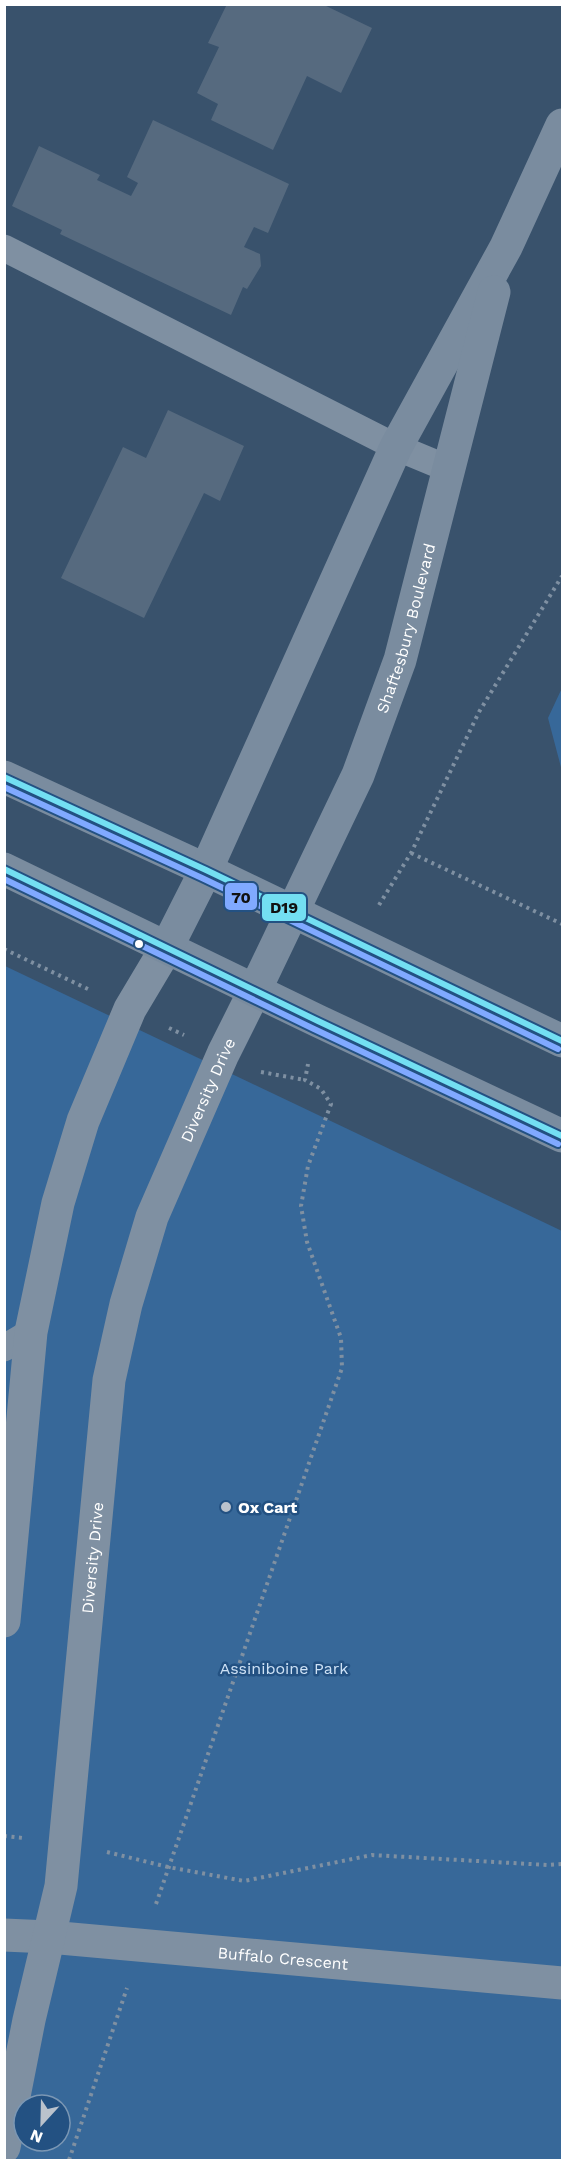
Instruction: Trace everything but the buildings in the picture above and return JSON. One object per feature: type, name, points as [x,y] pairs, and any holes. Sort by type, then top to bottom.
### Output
[{"type":"street","name":"Shaftesbury Boulevard","points":[[167,946],[206,870],[396,447],[506,247],[562,125]]},
{"type":"street","name":"Shaftesbury Boulevard","points":[[255,990],[358,775],[400,660],[506,247]]},
{"type":"street","points":[[4,777],[206,870],[562,1041]]},
{"type":"street","points":[[4,869],[562,1136]]},
{"type":"street","points":[[4,1622],[18,1340],[83,1120],[130,1009],[167,946]]},
{"type":"street","name":"Diversity Drive","points":[[4,2147],[29,2020],[61,1886],[109,1380],[126,1304],[152,1217],[223,1054],[255,990]]},
{"type":"street","name":"Buffalo Crescent","points":[[4,1935],[50,1937],[562,1983]]},
{"type":"lane","points":[[4,248],[396,447],[449,469]]},
{"type":"path","points":[[356,943],[411,853],[479,712],[562,576]]},
{"type":"path","points":[[411,853],[562,924]]},
{"type":"path","points":[[69,2160],[342,1368],[340,1338],[307,1242],[301,1206],[308,1166],[331,1104],[321,1089],[305,1080],[318,1021]]},
{"type":"path","points":[[4,1836],[65,1842],[168,1868],[244,1881],[372,1855],[562,1864]]},
{"type":"green space","points":[[562,688],[562,771],[548,718]]},
{"type":"green space","name":"Assiniboine Park","points":[[5,966],[562,1231],[562,2160],[5,2160]]},
{"type":"transit line","name":"D19","points":[[4,777],[206,870],[562,1041]]},
{"type":"transit line","name":"70","points":[[4,787],[202,878],[558,1049]]},
{"type":"transit line","name":"D19","points":[[4,869],[562,1136]]},
{"type":"transit line","name":"70","points":[[4,879],[558,1144]]},
{"type":"place","name":"Ox Cart","points":[[226,1507]]}]
